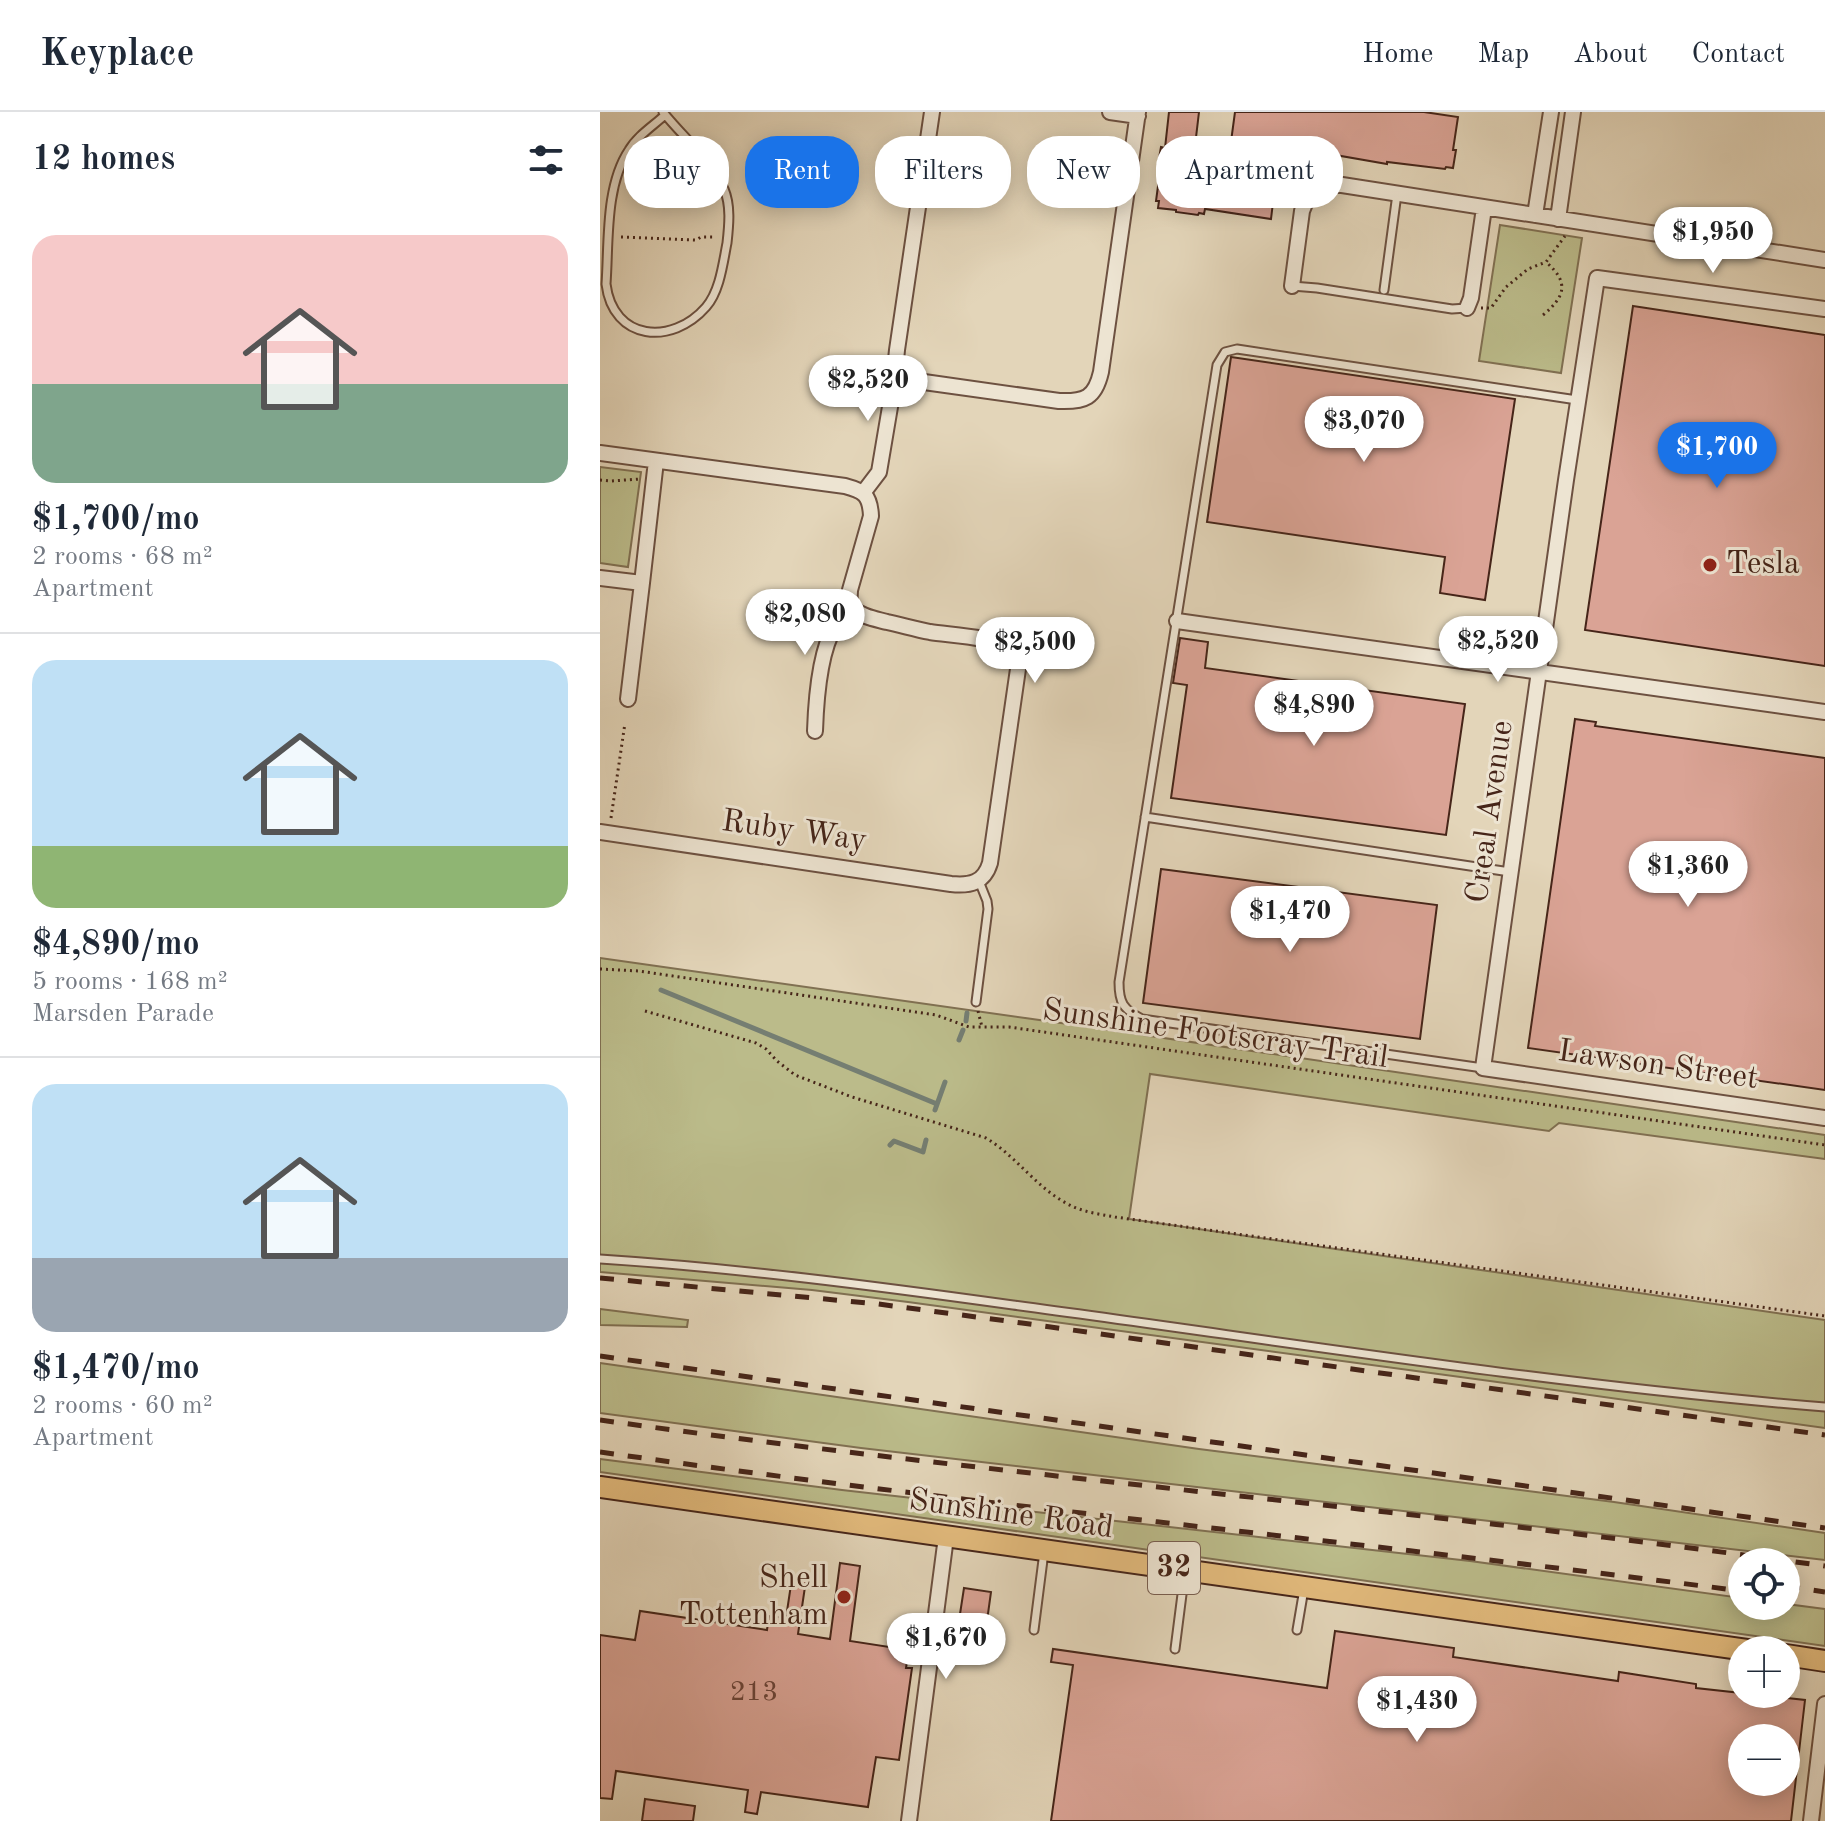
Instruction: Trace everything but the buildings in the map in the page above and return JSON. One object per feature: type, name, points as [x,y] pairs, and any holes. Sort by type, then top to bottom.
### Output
[{"type":"main road","name":"Sunshine Road","points":[[600,1487],[1728,1647]]},
{"type":"main road","points":[[1800,1657],[1825,1661]]},
{"type":"street","points":[[932,112],[896,360],[904,374],[924,382],[1076,402],[1094,391],[1101,372],[1138,114],[1110,112]]},
{"type":"street","points":[[1535,215],[1551,112]]},
{"type":"street","points":[[1562,224],[1573,112]]},
{"type":"street","points":[[1343,185],[1535,215],[1562,224],[1825,260]]},
{"type":"street","points":[[1292,286],[1303,208]]},
{"type":"street","points":[[1468,307],[1484,208]]},
{"type":"street","name":"Creal Avenue","points":[[1483,1068],[1597,278],[1825,309]]},
{"type":"street","points":[[863,493],[879,472],[892,395],[904,374]]},
{"type":"street","points":[[600,453],[845,486],[863,493],[871,504],[871,516],[850,590],[852,608],[863,615],[896,624],[987,640],[1012,649],[1018,669],[990,863],[979,881]]},
{"type":"street","points":[[628,699],[656,461]]},
{"type":"street","points":[[600,578],[642,583]]},
{"type":"street","points":[[815,731],[817,692],[828,642],[838,621],[852,608]]},
{"type":"street","points":[[1177,621],[1825,712]]},
{"type":"street","name":"Ruby Way","points":[[605,829],[951,884],[967,885],[979,881]]},
{"type":"street","name":"Lawson Street","points":[[1483,1068],[1825,1118]]},
{"type":"street","points":[[909,1821],[946,1537]]},
{"type":"street","points":[[1811,1821],[1825,1704]]},
{"type":"lane","points":[[664,114],[712,168],[724,189],[729,213],[727,243],[708,305],[672,330],[645,332],[623,321],[610,304],[606,284],[609,237],[616,176],[622,160],[630,147],[664,114]]},
{"type":"lane","points":[[1384,290],[1397,194]]},
{"type":"lane","points":[[1292,286],[1452,309],[1468,307]]},
{"type":"lane","points":[[1483,1068],[1142,1019],[1128,1012],[1119,998],[1119,982],[1217,365],[1225,352],[1237,349],[1578,400]]},
{"type":"lane","points":[[1145,817],[1510,872]]},
{"type":"lane","points":[[976,1002],[988,909],[979,881]]},
{"type":"lane","points":[[600,1259],[798,1277],[1454,1367],[1711,1398],[1825,1407]]},
{"type":"lane","points":[[1034,1630],[1044,1550]]},
{"type":"lane","points":[[1175,1649],[1185,1570]]},
{"type":"lane","points":[[1297,1630],[1305,1587]]},
{"type":"path","points":[[1468,307],[1491,308],[1506,287],[1528,269],[1546,262],[1565,236],[1562,224]]},
{"type":"path","points":[[609,237],[696,240],[717,237],[727,243]]},
{"type":"path","points":[[1543,315],[1556,305],[1563,283],[1557,271],[1546,262]]},
{"type":"path","points":[[600,480],[645,478]]},
{"type":"path","points":[[605,829],[625,723]]},
{"type":"path","name":"Sunshine Footscray Trail","points":[[600,969],[639,971],[936,1015],[969,1027],[1009,1027],[1825,1145]]},
{"type":"path","points":[[645,1011],[756,1043],[795,1075],[852,1097],[986,1138],[1065,1203],[1079,1210],[1825,1316]]},
{"type":"green space","points":[[1500,225],[1582,238],[1561,373],[1479,361]]},
{"type":"green space","points":[[600,467],[641,472],[628,567],[600,563]]},
{"type":"green space","points":[[600,958],[1825,1135],[1825,1159],[1559,1123],[1549,1131],[1150,1074],[1129,1219],[1825,1320],[1825,1428],[908,1302],[812,1290],[600,1272]]},
{"type":"green space","points":[[600,1309],[688,1320],[687,1327],[600,1325]]},
{"type":"green space","points":[[600,1363],[1199,1449],[1614,1502],[1825,1533],[1825,1560],[1800,1557],[1800,1548],[1728,1549],[861,1448],[600,1413]]},
{"type":"green space","points":[[600,1459],[842,1490],[1470,1561],[1728,1596],[1728,1620],[1800,1620],[1800,1606],[1825,1609],[1825,1646],[1800,1642],[1800,1636],[1755,1636],[600,1472]]},
{"type":"waterway","points":[[661,990],[937,1104]]},
{"type":"waterway","points":[[966,1021],[967,1013]]},
{"type":"waterway","points":[[959,1040],[963,1030]]},
{"type":"waterway","points":[[935,1110],[945,1082]]},
{"type":"waterway","points":[[890,1145],[894,1141],[923,1152],[926,1140]]},
{"type":"railway","points":[[600,1278],[878,1304],[1825,1435]]},
{"type":"railway","points":[[600,1356],[1825,1528]]},
{"type":"railway","points":[[600,1420],[906,1459],[1519,1527],[1825,1566]]},
{"type":"railway","points":[[600,1452],[885,1490],[1728,1589]]},
{"type":"railway","points":[[1800,1588],[1825,1592]]},
{"type":"place","name":"Tesla","points":[[1710,565]]},
{"type":"place","name":"Shell Tottenham","points":[[844,1597]]}]
